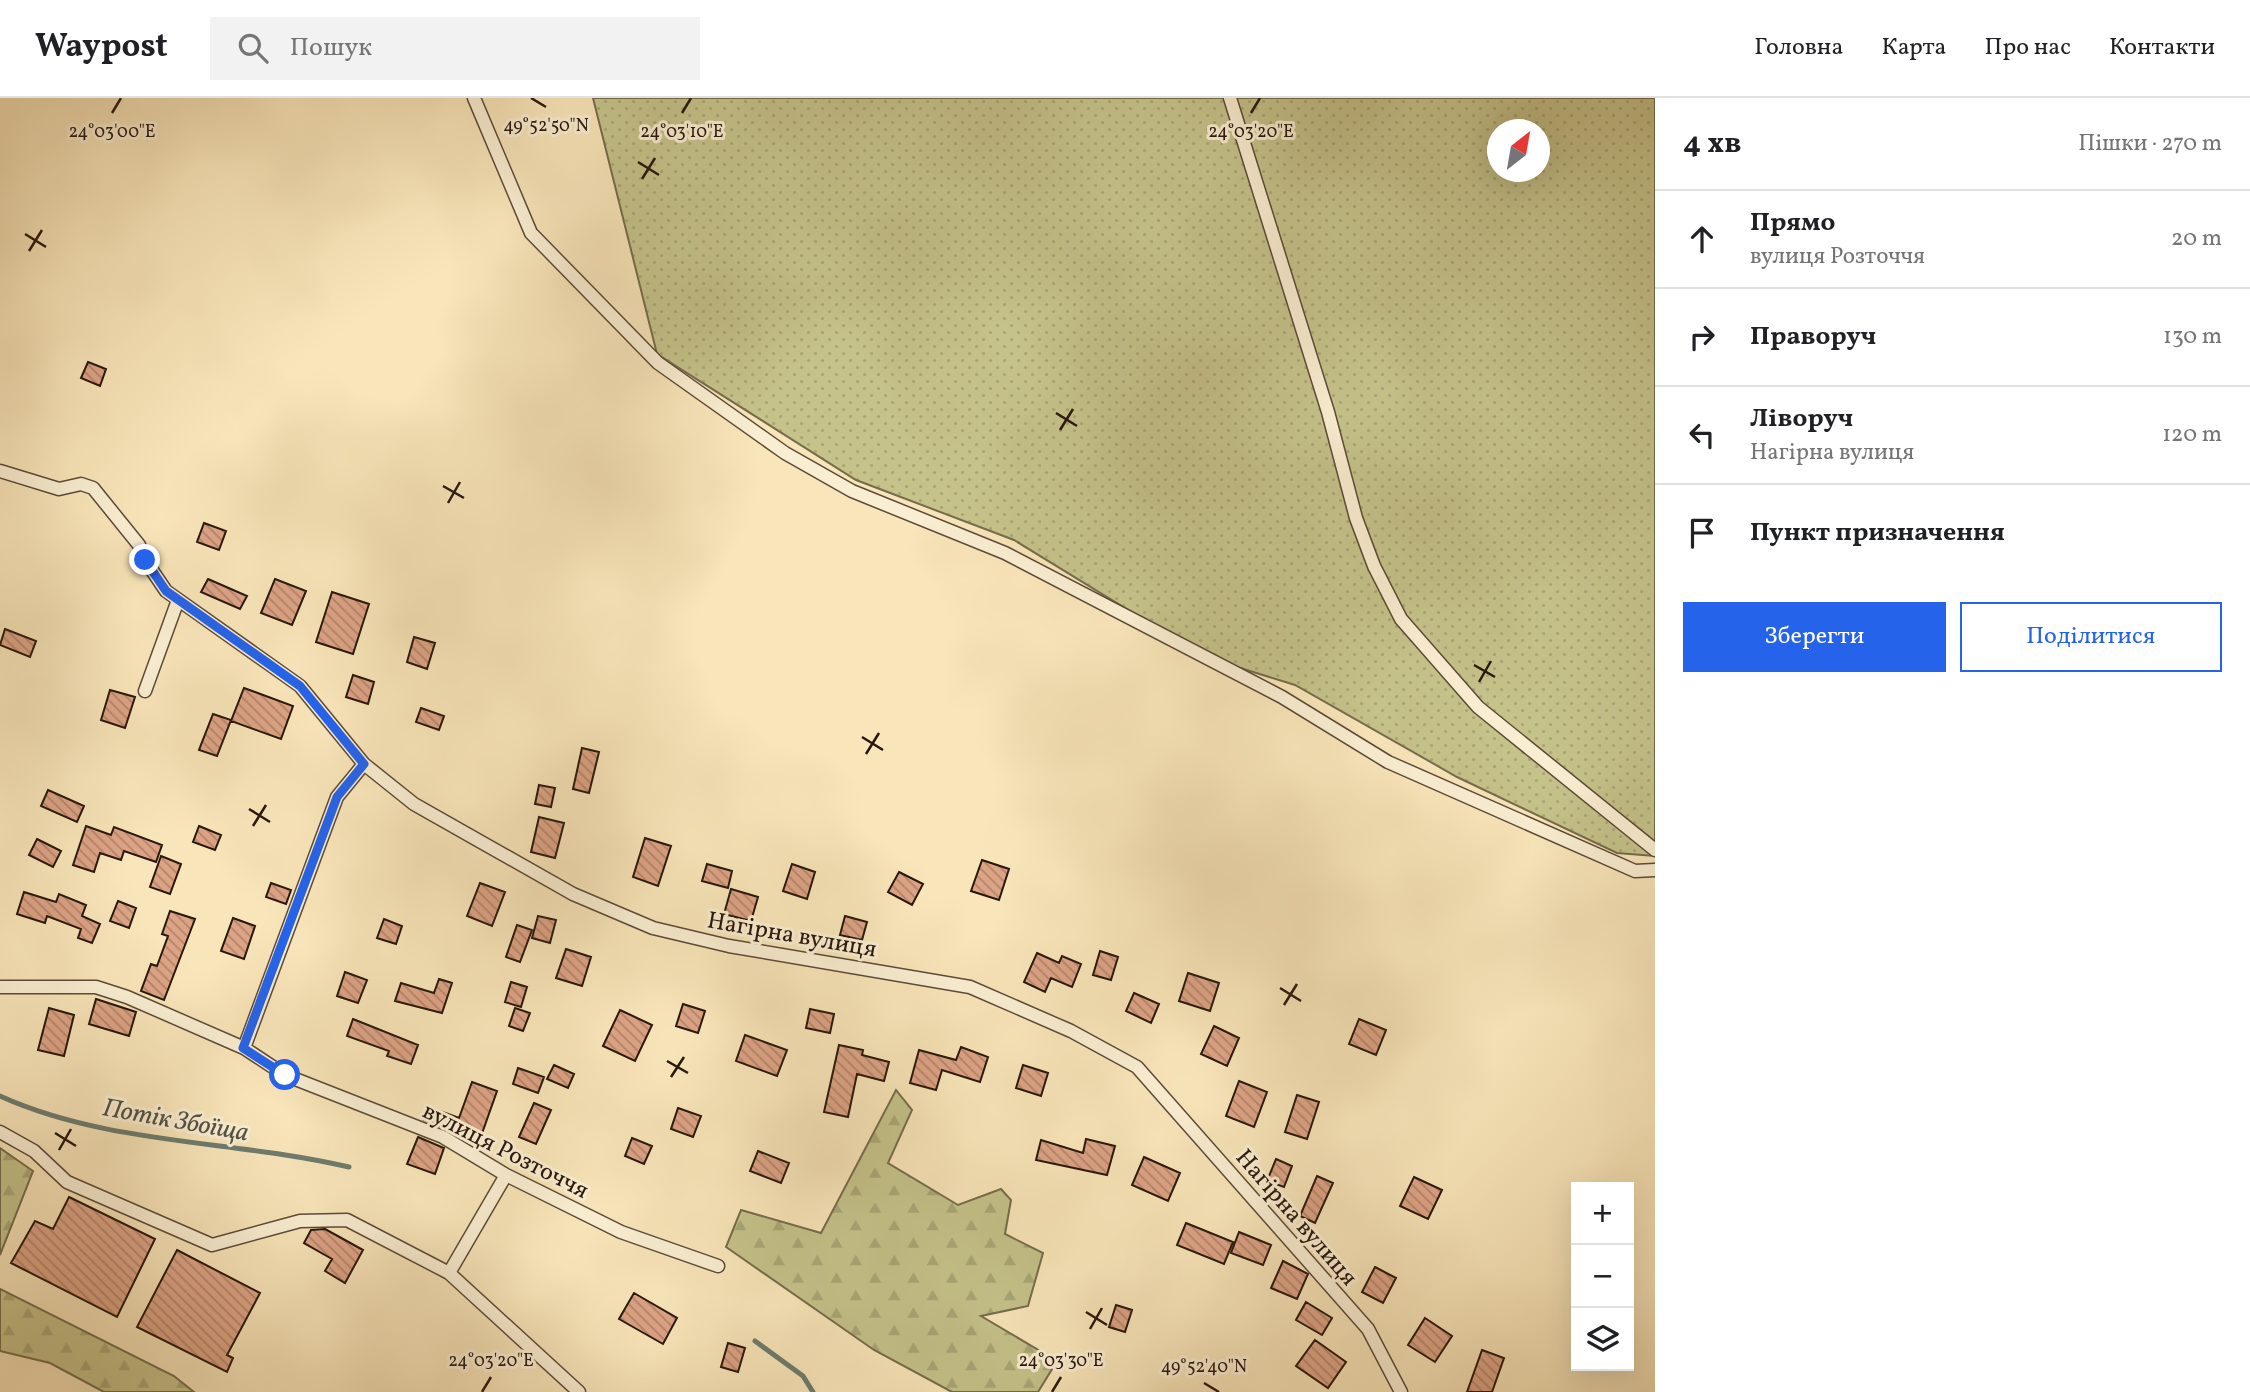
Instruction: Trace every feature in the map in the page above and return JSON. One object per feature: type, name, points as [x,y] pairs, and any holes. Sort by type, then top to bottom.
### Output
[{"type":"street","points":[[474,98],[531,233],[658,363],[785,453],[852,491],[1004,553],[1282,697],[1388,762],[1634,871],[1655,870]]},
{"type":"street","points":[[1230,98],[1324,400],[1356,518],[1374,566],[1401,619],[1478,707],[1655,850]]},
{"type":"street","name":"Нагірна вулиця","points":[[0,471],[59,489],[81,484],[93,488],[139,544],[145,560],[166,591],[300,686],[364,764],[414,804],[573,894],[653,928],[742,949],[970,987],[1071,1031],[1137,1067],[1367,1328],[1401,1392]]},
{"type":"street","points":[[145,691],[178,600]]},
{"type":"street","points":[[243,1048],[337,797],[364,764]]},
{"type":"street","name":"вулиця Розточчя","points":[[0,987],[96,987],[243,1048],[285,1075],[443,1137],[506,1175],[621,1232],[718,1266]]},
{"type":"street","points":[[0,1132],[34,1151],[67,1182],[212,1245],[300,1221],[347,1220],[449,1273],[579,1392]]},
{"type":"street","points":[[449,1273],[506,1175]]},
{"type":"green space","points":[[593,98],[1655,98],[1655,856],[1617,853],[1457,777],[1295,685],[1205,657],[1014,540],[856,480],[657,354]]},
{"type":"green space","points":[[896,1090],[912,1110],[888,1163],[958,1205],[1001,1189],[1011,1200],[1005,1234],[1043,1253],[1028,1306],[981,1316],[1057,1361],[1038,1392],[952,1392],[874,1350],[726,1247],[741,1210],[821,1233]]},
{"type":"green space","points":[[0,1148],[33,1171],[0,1255]]},
{"type":"green space","points":[[0,1289],[174,1376],[194,1392],[104,1392],[50,1363],[0,1351]]},
{"type":"building","points":[[88,362],[106,369],[100,386],[81,378]]},
{"type":"building","points":[[204,523],[226,531],[219,550],[197,542]]},
{"type":"building","points":[[208,579],[247,596],[240,609],[201,592]]},
{"type":"building","points":[[275,579],[306,591],[292,625],[261,613]]},
{"type":"building","points":[[332,592],[369,604],[353,654],[316,642]]},
{"type":"building","points":[[5,629],[36,641],[30,657],[0,645]]},
{"type":"building","points":[[414,637],[435,643],[427,669],[407,662]]},
{"type":"building","points":[[353,675],[374,682],[368,704],[346,697]]},
{"type":"building","points":[[244,688],[293,706],[281,739],[231,721]]},
{"type":"building","points":[[110,690],[135,697],[125,728],[101,720]]},
{"type":"building","points":[[421,708],[444,716],[439,730],[416,722]]},
{"type":"building","points":[[213,714],[231,720],[217,756],[199,750]]},
{"type":"building","points":[[582,748],[599,752],[589,793],[573,789]]},
{"type":"building","points":[[539,785],[555,788],[551,807],[535,804]]},
{"type":"building","points":[[48,790],[84,806],[77,822],[41,806]]},
{"type":"building","points":[[539,817],[564,823],[555,858],[531,852]]},
{"type":"building","points":[[86,826],[111,835],[114,827],[162,845],[156,862],[124,851],[121,860],[100,853],[94,872],[73,865]]},
{"type":"building","points":[[199,826],[221,835],[215,850],[193,842]]},
{"type":"building","points":[[645,838],[671,846],[658,886],[633,877]]},
{"type":"building","points":[[37,839],[61,851],[53,867],[29,855]]},
{"type":"building","points":[[161,856],[181,864],[170,894],[150,887]]},
{"type":"building","points":[[982,860],[1009,869],[999,900],[971,891]]},
{"type":"building","points":[[707,864],[732,871],[728,888],[702,881]]},
{"type":"building","points":[[792,864],[815,872],[807,899],[783,891]]},
{"type":"building","points":[[899,872],[923,884],[912,905],[888,892]]},
{"type":"building","points":[[271,883],[291,890],[286,904],[266,897]]},
{"type":"building","points":[[480,883],[505,892],[492,926],[467,916]]},
{"type":"building","points":[[731,889],[758,897],[751,921],[724,914]]},
{"type":"building","points":[[24,892],[56,902],[59,894],[86,905],[82,916],[100,924],[92,943],[78,938],[81,929],[47,916],[45,923],[17,914]]},
{"type":"building","points":[[118,901],[136,908],[129,928],[110,921]]},
{"type":"building","points":[[170,911],[195,919],[164,1000],[141,991],[151,964],[157,966],[168,936],[162,934]]},
{"type":"building","points":[[538,916],[556,920],[550,943],[532,938]]},
{"type":"building","points":[[845,916],[867,922],[862,940],[840,935]]},
{"type":"building","points":[[233,918],[255,926],[244,959],[221,951]]},
{"type":"building","points":[[384,919],[402,926],[396,944],[377,938]]},
{"type":"building","points":[[517,925],[532,930],[520,962],[506,957]]},
{"type":"building","points":[[566,949],[591,957],[582,986],[556,978]]},
{"type":"building","points":[[1100,951],[1118,957],[1111,980],[1093,975]]},
{"type":"building","points":[[1037,953],[1059,963],[1062,956],[1081,964],[1072,987],[1051,978],[1045,992],[1024,982]]},
{"type":"building","points":[[345,972],[367,980],[358,1003],[337,996]]},
{"type":"building","points":[[1188,973],[1219,983],[1210,1011],[1179,1001]]},
{"type":"building","points":[[439,979],[452,983],[442,1013],[395,1001],[401,983],[434,993]]},
{"type":"building","points":[[511,982],[527,987],[521,1007],[505,1002]]},
{"type":"building","points":[[1134,993],[1159,1004],[1151,1023],[1126,1011]]},
{"type":"building","points":[[96,999],[136,1012],[129,1036],[89,1024]]},
{"type":"building","points":[[683,1004],[705,1011],[698,1033],[676,1026]]},
{"type":"building","points":[[49,1008],[74,1015],[64,1056],[38,1050]]},
{"type":"building","points":[[515,1008],[530,1013],[523,1031],[509,1026]]},
{"type":"building","points":[[810,1009],[834,1014],[830,1033],[806,1028]]},
{"type":"building","points":[[620,1010],[652,1025],[635,1061],[603,1046]]},
{"type":"building","points":[[353,1019],[418,1045],[411,1064],[387,1056],[389,1051],[347,1036]]},
{"type":"building","points":[[1359,1019],[1386,1030],[1376,1055],[1349,1044]]},
{"type":"building","points":[[1214,1026],[1239,1038],[1227,1066],[1201,1054]]},
{"type":"building","points":[[745,1035],[787,1050],[777,1076],[736,1061]]},
{"type":"building","points":[[839,1045],[863,1050],[862,1055],[889,1062],[884,1081],[857,1074],[848,1117],[824,1112]]},
{"type":"building","points":[[961,1047],[988,1057],[980,1082],[942,1070],[936,1090],[910,1083],[919,1050],[956,1060]]},
{"type":"building","points":[[554,1065],[574,1074],[568,1088],[547,1079]]},
{"type":"building","points":[[1023,1065],[1048,1073],[1041,1096],[1016,1088]]},
{"type":"building","points":[[518,1068],[544,1077],[538,1093],[513,1084]]},
{"type":"building","points":[[1239,1081],[1267,1092],[1254,1127],[1226,1116]]},
{"type":"building","points":[[472,1082],[497,1091],[479,1142],[424,1120],[429,1107],[459,1118]]},
{"type":"building","points":[[1297,1095],[1319,1102],[1307,1139],[1285,1132]]},
{"type":"building","points":[[534,1103],[551,1110],[536,1144],[519,1137]]},
{"type":"building","points":[[678,1108],[701,1116],[693,1137],[671,1129]]},
{"type":"building","points":[[418,1137],[444,1148],[435,1174],[407,1164]]},
{"type":"building","points":[[632,1138],[652,1146],[644,1164],[625,1156]]},
{"type":"building","points":[[1086,1139],[1115,1146],[1107,1175],[1036,1160],[1041,1140],[1083,1153]]},
{"type":"building","points":[[758,1151],[789,1163],[781,1183],[750,1171]]},
{"type":"building","points":[[1144,1157],[1180,1173],[1168,1201],[1132,1185]]},
{"type":"building","points":[[1276,1159],[1292,1166],[1284,1187],[1267,1181]]},
{"type":"building","points":[[1317,1176],[1333,1183],[1315,1223],[1300,1216]]},
{"type":"building","points":[[1414,1177],[1442,1190],[1428,1219],[1400,1206]]},
{"type":"building","points":[[69,1197],[155,1239],[117,1317],[11,1263],[35,1221],[53,1229]]},
{"type":"building","points":[[1186,1223],[1233,1242],[1224,1264],[1177,1245]]},
{"type":"building","points":[[325,1229],[363,1250],[345,1283],[325,1271],[332,1259],[304,1243],[311,1230]]},
{"type":"building","points":[[1239,1232],[1271,1245],[1263,1265],[1231,1253]]},
{"type":"building","points":[[177,1250],[260,1293],[227,1355],[233,1358],[227,1372],[137,1327]]},
{"type":"building","points":[[1283,1261],[1308,1274],[1297,1299],[1271,1288]]},
{"type":"building","points":[[1375,1267],[1396,1278],[1383,1303],[1362,1292]]},
{"type":"building","points":[[634,1293],[677,1318],[663,1344],[619,1319]]},
{"type":"building","points":[[1306,1302],[1332,1318],[1322,1335],[1296,1320]]},
{"type":"building","points":[[1116,1305],[1132,1310],[1125,1332],[1109,1327]]},
{"type":"building","points":[[1425,1318],[1452,1336],[1435,1362],[1408,1345]]},
{"type":"building","points":[[1315,1340],[1346,1362],[1328,1388],[1296,1366]]},
{"type":"building","points":[[728,1343],[745,1348],[738,1372],[721,1367]]},
{"type":"building","points":[[1482,1350],[1504,1358],[1492,1392],[1467,1392]]},
{"type":"waterway","name":"Потік Збоїща","points":[[0,1096],[41,1112],[128,1133],[261,1151],[349,1167]]},
{"type":"waterway","name":"Потік Збоїща","points":[[755,1341],[803,1376],[813,1392]]},
{"type":"route","points":[[145,560],[166,591],[300,686],[364,764],[337,797],[243,1048],[285,1075]]}]
